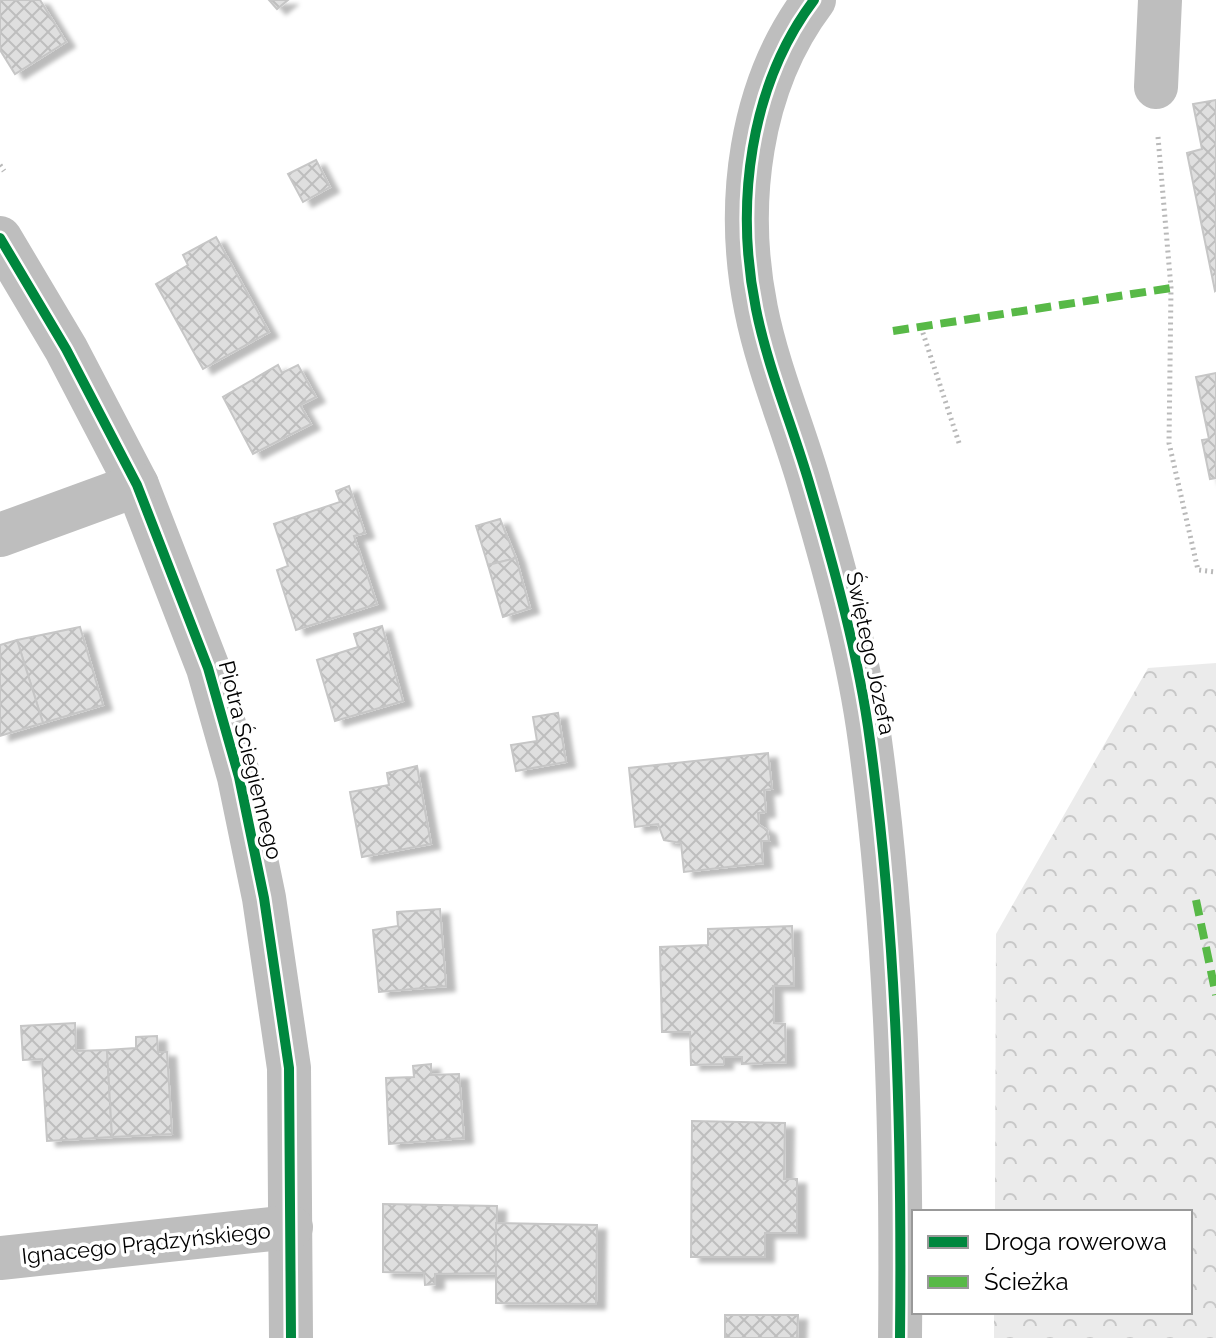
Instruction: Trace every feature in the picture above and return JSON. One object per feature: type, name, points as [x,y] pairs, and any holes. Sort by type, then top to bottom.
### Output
[{"type":"street","name":"Świętego Józefa","points":[[814,0],[796,23],[768,82],[748,165],[748,239],[756,308],[811,487],[870,736],[887,883],[900,1074],[900,1338]]},
{"type":"street","points":[[1156,87],[1160,0]]},
{"type":"street","name":"Piotra Ściegiennego","points":[[0,238],[66,349],[137,485],[208,668],[239,777],[264,898],[289,1068],[291,1338]]},
{"type":"street","points":[[0,535],[137,485]]},
{"type":"street","name":"Ignacego Prądzyńskiego","points":[[0,1258],[291,1227]]},
{"type":"path","points":[[1156,87],[1171,288],[1169,443],[1198,570],[1216,572]]},
{"type":"path","points":[[921,327],[960,446]]},
{"type":"green space","points":[[1216,663],[1216,1338],[994,1338],[994,1314],[1192,1314],[1192,1210],[995,1210],[996,934],[1148,668]]},
{"type":"building","points":[[0,0],[40,0],[66,42],[15,74],[0,50]]},
{"type":"building","points":[[269,0],[288,0],[277,9]]},
{"type":"building","points":[[1216,100],[1215,291],[1187,153],[1202,149],[1193,104]]},
{"type":"building","points":[[316,160],[330,187],[303,202],[288,174]]},
{"type":"building","points":[[216,237],[269,332],[203,369],[156,284],[188,265],[183,255]]},
{"type":"building","points":[[278,365],[282,373],[298,365],[316,397],[300,405],[311,424],[253,454],[223,397]]},
{"type":"building","points":[[1216,373],[1216,478],[1210,479],[1202,440],[1209,439],[1196,377]]},
{"type":"building","points":[[349,486],[365,533],[354,536],[377,604],[296,630],[277,570],[288,566],[274,524],[340,502],[336,491]]},
{"type":"building","points":[[500,519],[516,558],[488,565],[476,526]]},
{"type":"building","points":[[516,558],[530,608],[503,617],[488,565]]},
{"type":"building","points":[[382,626],[403,701],[335,721],[317,660],[358,647],[354,634]]},
{"type":"building","points":[[80,627],[103,705],[43,723],[17,640]]},
{"type":"building","points":[[17,640],[43,723],[0,736],[0,645]]},
{"type":"building","points":[[558,713],[566,762],[516,771],[511,745],[537,741],[533,717]]},
{"type":"building","points":[[768,753],[772,789],[764,790],[766,812],[758,813],[759,825],[767,830],[769,841],[761,841],[763,863],[684,872],[681,843],[664,840],[658,824],[635,827],[629,768]]},
{"type":"building","points":[[417,766],[431,844],[362,857],[350,792],[389,785],[387,773]]},
{"type":"building","points":[[440,909],[446,986],[379,992],[373,930],[398,926],[397,912]]},
{"type":"building","points":[[792,926],[794,986],[773,986],[774,1023],[785,1024],[786,1062],[742,1064],[742,1057],[724,1057],[724,1064],[691,1065],[690,1032],[662,1032],[660,947],[708,945],[708,929]]},
{"type":"building","points":[[75,1023],[76,1051],[107,1050],[112,1137],[47,1141],[42,1059],[23,1060],[21,1026]]},
{"type":"building","points":[[157,1036],[158,1052],[167,1052],[172,1134],[112,1137],[107,1050],[136,1048],[136,1037]]},
{"type":"building","points":[[431,1064],[431,1075],[459,1074],[464,1138],[389,1144],[386,1078],[414,1077],[413,1066]]},
{"type":"building","points":[[692,1121],[785,1123],[784,1179],[797,1179],[797,1233],[765,1233],[765,1257],[691,1257]]},
{"type":"building","points":[[383,1204],[497,1206],[496,1273],[435,1274],[435,1284],[425,1285],[424,1273],[383,1272]]},
{"type":"building","points":[[496,1223],[597,1225],[596,1304],[496,1303]]},
{"type":"building","points":[[725,1315],[798,1315],[797,1338],[725,1338]]},
{"type":"marked path","points":[[893,331],[1171,288]]},
{"type":"marked path","points":[[1196,900],[1216,995]]},
{"type":"cycle path","points":[[814,0],[792,34],[762,108],[748,188],[747,229],[750,269],[761,331],[837,580],[853,645],[870,741],[886,890],[896,1039],[900,1338]]},
{"type":"cycle path","points":[[0,238],[66,349],[137,485],[208,668],[239,777],[264,898],[289,1068],[291,1338]]}]
